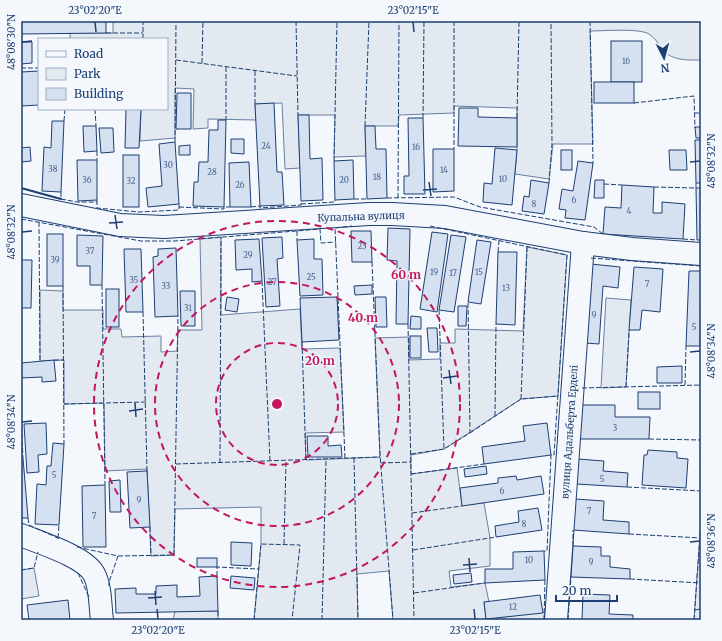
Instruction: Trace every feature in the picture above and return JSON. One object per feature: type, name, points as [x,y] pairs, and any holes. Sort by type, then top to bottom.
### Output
[{"type":"street","name":"Купальна вулиця","points":[[21,205],[103,222],[142,227],[164,227],[377,214],[438,216],[583,244],[701,254]]},
{"type":"street","name":"вулиця Адальберта Ерделі","points":[[556,620],[583,244]]},
{"type":"street","points":[[21,535],[71,556],[94,573],[98,585],[102,620]]},
{"type":"green space","points":[[113,21],[701,21],[701,60],[674,58],[661,48],[653,37],[644,32],[630,30],[590,31],[593,144],[553,144],[549,179],[515,174],[517,150],[517,108],[454,106],[454,113],[399,115],[398,126],[365,126],[366,156],[334,157],[335,115],[298,115],[300,168],[285,169],[282,103],[255,104],[256,120],[208,119],[208,128],[193,129],[194,89],[175,88],[175,138],[140,141],[141,110],[168,110],[168,38],[70,38],[70,33],[113,33]]},
{"type":"green space","points":[[221,237],[221,315],[300,309],[302,349],[340,348],[344,432],[305,433],[306,460],[380,457],[375,338],[409,337],[409,360],[440,359],[440,343],[455,343],[455,329],[523,331],[527,247],[567,255],[558,396],[521,399],[444,449],[411,455],[411,474],[457,468],[462,505],[484,503],[490,538],[490,566],[449,571],[451,587],[485,583],[489,602],[484,602],[486,619],[545,612],[544,620],[393,620],[389,571],[357,574],[358,620],[254,620],[261,544],[261,507],[175,509],[174,555],[151,556],[147,469],[105,471],[104,403],[64,404],[64,360],[40,361],[40,290],[63,291],[63,310],[103,310],[103,329],[121,329],[122,337],[161,336],[161,352],[177,351],[178,330],[202,330],[200,239]]},
{"type":"green space","points":[[606,298],[631,300],[626,387],[601,388]]},
{"type":"green space","points":[[701,521],[701,620],[694,620]]},
{"type":"green space","points":[[34,568],[39,596],[21,599],[21,570]]},
{"type":"green space","points":[[175,611],[218,611],[218,620],[173,620]]},
{"type":"building","points":[[21,21],[106,21],[106,33],[21,34]]},
{"type":"building","points":[[611,41],[642,41],[642,82],[611,82]]},
{"type":"building","points":[[21,42],[32,42],[32,63],[21,64]]},
{"type":"building","points":[[38,71],[38,105],[21,106],[21,72]]},
{"type":"building","points":[[594,82],[634,82],[634,103],[594,103]]},
{"type":"building","points":[[177,93],[191,93],[191,129],[176,129]]},
{"type":"building","points":[[274,103],[277,172],[282,172],[284,205],[260,206],[255,104]]},
{"type":"building","points":[[459,108],[478,108],[478,117],[517,118],[517,147],[458,146]]},
{"type":"building","points":[[126,110],[141,110],[139,148],[125,148]]},
{"type":"building","points":[[298,115],[309,115],[310,159],[322,158],[323,200],[301,201]]},
{"type":"building","points":[[408,118],[423,118],[425,194],[404,194],[404,176],[409,176]]},
{"type":"building","points":[[218,120],[226,120],[224,207],[193,206],[194,182],[198,182],[199,162],[208,162],[209,130],[218,130]]},
{"type":"building","points":[[52,121],[64,121],[61,192],[42,191],[44,147],[51,148]]},
{"type":"building","points":[[83,126],[96,126],[97,151],[84,152]]},
{"type":"building","points":[[365,126],[375,126],[376,149],[386,149],[387,198],[367,199]]},
{"type":"building","points":[[695,127],[701,127],[701,138],[696,138]]},
{"type":"building","points":[[99,128],[113,128],[114,152],[101,153]]},
{"type":"building","points":[[231,139],[244,139],[244,154],[231,153]]},
{"type":"building","points":[[695,140],[701,140],[701,183],[696,183]]},
{"type":"building","points":[[175,142],[179,204],[148,207],[146,188],[162,186],[159,144]]},
{"type":"building","points":[[190,145],[190,155],[179,155],[179,146]]},
{"type":"building","points":[[30,147],[31,161],[21,162],[21,148]]},
{"type":"building","points":[[495,148],[517,150],[512,205],[483,202],[484,183],[492,184]]},
{"type":"building","points":[[433,149],[454,149],[454,191],[433,192]]},
{"type":"building","points":[[561,150],[572,150],[572,170],[561,170]]},
{"type":"building","points":[[669,150],[686,150],[687,170],[670,170]]},
{"type":"building","points":[[123,155],[139,155],[139,207],[123,207]]},
{"type":"building","points":[[77,160],[97,160],[97,200],[78,201]]},
{"type":"building","points":[[353,160],[354,199],[335,200],[334,161]]},
{"type":"building","points":[[578,161],[593,163],[585,220],[565,218],[566,210],[559,209],[562,189],[573,191]]},
{"type":"building","points":[[249,162],[251,207],[230,207],[229,163]]},
{"type":"building","points":[[531,180],[549,183],[544,214],[522,211],[524,196],[529,197]]},
{"type":"building","points":[[595,180],[604,180],[604,198],[594,198]]},
{"type":"building","points":[[622,185],[654,187],[653,213],[662,213],[662,202],[685,204],[683,239],[603,234],[605,207],[621,208]]},
{"type":"building","points":[[696,188],[701,188],[701,240],[697,240]]},
{"type":"building","points":[[388,228],[410,229],[408,324],[396,324],[397,261],[387,260]]},
{"type":"building","points":[[351,231],[371,231],[372,262],[352,262]]},
{"type":"building","points":[[432,232],[448,234],[437,312],[420,309]]},
{"type":"building","points":[[47,234],[63,234],[63,286],[47,286]]},
{"type":"building","points":[[77,235],[103,236],[102,285],[90,285],[90,266],[77,266]]},
{"type":"building","points":[[451,235],[466,237],[454,312],[439,310]]},
{"type":"building","points":[[282,237],[283,258],[277,259],[280,306],[266,307],[262,238]]},
{"type":"building","points":[[259,239],[262,281],[252,282],[252,269],[236,270],[235,240]]},
{"type":"building","points":[[314,239],[314,259],[322,259],[323,295],[300,296],[297,240]]},
{"type":"building","points":[[477,240],[491,242],[481,304],[468,302]]},
{"type":"building","points":[[176,248],[178,316],[155,317],[153,257],[158,256],[158,249]]},
{"type":"building","points":[[124,249],[141,249],[143,312],[126,312]]},
{"type":"building","points":[[498,252],[517,252],[515,325],[496,324]]},
{"type":"building","points":[[21,260],[32,260],[31,308],[21,308]]},
{"type":"building","points":[[591,264],[620,267],[618,288],[603,286],[599,344],[585,343]]},
{"type":"building","points":[[634,267],[663,269],[660,312],[642,310],[640,330],[629,330]]},
{"type":"building","points":[[689,271],[701,271],[700,346],[686,346]]},
{"type":"building","points":[[372,285],[372,294],[355,295],[354,286]]},
{"type":"building","points":[[106,289],[119,289],[119,327],[106,327]]},
{"type":"building","points":[[180,291],[195,291],[195,326],[181,326]]},
{"type":"building","points":[[227,297],[239,299],[237,312],[225,310]]},
{"type":"building","points":[[337,297],[339,340],[302,342],[300,298]]},
{"type":"building","points":[[375,297],[386,297],[387,327],[376,327]]},
{"type":"building","points":[[458,306],[467,306],[466,326],[458,326]]},
{"type":"building","points":[[411,316],[421,317],[421,329],[410,329]]},
{"type":"building","points":[[427,328],[437,328],[438,352],[429,352]]},
{"type":"building","points":[[410,336],[421,336],[421,358],[410,358]]},
{"type":"building","points":[[54,360],[56,381],[42,382],[42,377],[21,378],[21,363]]},
{"type":"building","points":[[682,366],[682,383],[657,383],[657,367]]},
{"type":"building","points":[[638,392],[660,392],[660,409],[638,409]]},
{"type":"building","points":[[581,405],[615,405],[615,417],[650,417],[649,439],[579,439]]},
{"type":"building","points":[[46,423],[47,454],[38,455],[39,472],[27,473],[24,424]]},
{"type":"building","points":[[547,423],[551,455],[484,464],[482,447],[525,441],[523,426]]},
{"type":"building","points":[[307,436],[328,436],[328,446],[341,445],[342,457],[308,457]]},
{"type":"building","points":[[53,443],[64,444],[59,525],[35,524],[37,484],[46,485],[47,466],[51,466]]},
{"type":"building","points":[[648,450],[677,452],[677,458],[688,459],[686,488],[642,485],[644,455],[647,455]]},
{"type":"building","points":[[21,458],[23,458],[28,518],[21,518]]},
{"type":"building","points":[[578,459],[604,461],[603,471],[628,473],[627,487],[576,484]]},
{"type":"building","points":[[486,466],[487,474],[465,477],[464,469]]},
{"type":"building","points":[[147,471],[150,527],[130,528],[127,472]]},
{"type":"building","points":[[516,476],[517,480],[541,476],[544,494],[462,506],[460,488],[498,483],[498,478]]},
{"type":"building","points":[[120,480],[121,512],[110,512],[109,481]]},
{"type":"building","points":[[105,485],[106,547],[83,547],[82,486]]},
{"type":"building","points":[[575,499],[604,501],[603,520],[629,522],[629,534],[573,530]]},
{"type":"building","points":[[538,508],[542,530],[496,537],[495,526],[519,522],[518,511]]},
{"type":"building","points":[[231,542],[252,543],[251,566],[231,565]]},
{"type":"building","points":[[573,546],[601,547],[601,556],[610,556],[610,567],[630,569],[630,579],[571,577]]},
{"type":"building","points":[[544,551],[545,580],[485,583],[485,569],[513,569],[513,552]]},
{"type":"building","points":[[197,558],[217,558],[217,567],[197,567]]},
{"type":"building","points":[[471,573],[472,582],[454,584],[453,575]]},
{"type":"building","points":[[217,576],[218,611],[116,613],[115,589],[136,588],[136,594],[156,594],[156,586],[177,585],[177,597],[200,596],[199,577]]},
{"type":"building","points":[[231,576],[255,578],[254,590],[230,588]]},
{"type":"building","points":[[583,594],[610,595],[609,614],[633,615],[633,620],[582,620]]},
{"type":"building","points":[[540,595],[543,613],[486,619],[484,602]]},
{"type":"building","points":[[68,600],[70,620],[29,620],[27,605]]},
{"type":"fence","points":[[143,21],[143,38]]},
{"type":"fence","points":[[175,142],[176,21]]},
{"type":"fence","points":[[202,63],[203,21]]},
{"type":"fence","points":[[296,21],[298,115]]},
{"type":"fence","points":[[334,161],[337,21]]},
{"type":"fence","points":[[365,126],[369,21]]},
{"type":"fence","points":[[398,198],[399,21]]},
{"type":"fence","points":[[423,118],[424,21]]},
{"type":"fence","points":[[454,21],[454,149]]},
{"type":"fence","points":[[517,118],[519,21]]},
{"type":"fence","points":[[549,183],[552,144],[551,21]]},
{"type":"fence","points":[[590,21],[593,163]]},
{"type":"fence","points":[[106,33],[143,33]]},
{"type":"fence","points":[[176,60],[297,76]]},
{"type":"fence","points":[[226,67],[226,120]]},
{"type":"fence","points":[[21,68],[38,68]]},
{"type":"fence","points":[[255,71],[255,104]]},
{"type":"fence","points":[[634,103],[694,96],[695,128]]},
{"type":"fence","points":[[64,121],[65,110]]},
{"type":"fence","points":[[95,110],[96,126]]},
{"type":"fence","points":[[694,113],[701,113]]},
{"type":"fence","points":[[97,151],[97,160]]},
{"type":"fence","points":[[654,187],[696,188],[696,183]]},
{"type":"fence","points":[[604,184],[622,185]]},
{"type":"fence","points":[[61,192],[61,199],[77,202],[97,202]]},
{"type":"fence","points":[[387,198],[454,197],[480,207],[594,227],[603,234]]},
{"type":"fence","points":[[354,199],[367,199]]},
{"type":"fence","points":[[97,200],[97,208],[139,212],[179,210],[179,204]]},
{"type":"fence","points":[[301,204],[335,202],[335,200]]},
{"type":"fence","points":[[251,207],[260,206],[260,208],[301,205],[301,201]]},
{"type":"fence","points":[[179,207],[224,209],[224,207],[230,207]]},
{"type":"fence","points":[[21,219],[141,241],[175,241],[320,229],[321,243],[336,242]]},
{"type":"fence","points":[[39,222],[40,361]]},
{"type":"fence","points":[[345,458],[335,228],[352,226]]},
{"type":"fence","points":[[430,226],[567,255],[554,455],[551,455],[547,551],[544,551]]},
{"type":"fence","points":[[297,231],[297,240]]},
{"type":"fence","points":[[220,463],[221,237]]},
{"type":"fence","points":[[683,239],[697,240]]},
{"type":"fence","points":[[498,252],[499,241]]},
{"type":"fence","points":[[521,399],[527,247]]},
{"type":"fence","points":[[591,258],[701,266]]},
{"type":"fence","points":[[372,262],[380,455],[393,620]]},
{"type":"fence","points":[[262,281],[270,461]]},
{"type":"fence","points":[[102,285],[105,485]]},
{"type":"fence","points":[[63,286],[64,444]]},
{"type":"fence","points":[[411,454],[444,449],[470,433],[468,302]]},
{"type":"fence","points":[[439,310],[444,449]]},
{"type":"fence","points":[[143,312],[147,471]]},
{"type":"fence","points":[[118,556],[174,555],[178,316]]},
{"type":"fence","points":[[408,324],[414,620]]},
{"type":"fence","points":[[495,416],[496,324]]},
{"type":"fence","points":[[626,387],[629,330]]},
{"type":"fence","points":[[302,342],[306,460]]},
{"type":"fence","points":[[685,385],[686,346]]},
{"type":"fence","points":[[54,360],[64,360]]},
{"type":"fence","points":[[582,388],[701,385]]},
{"type":"fence","points":[[470,433],[521,399],[558,396]]},
{"type":"fence","points":[[64,404],[146,402]]},
{"type":"fence","points":[[21,413],[23,458]]},
{"type":"fence","points":[[649,439],[701,440]]},
{"type":"fence","points":[[176,464],[380,457]]},
{"type":"fence","points":[[354,458],[358,620]]},
{"type":"fence","points":[[322,620],[326,459]]},
{"type":"fence","points":[[284,544],[286,461]]},
{"type":"fence","points":[[381,463],[411,462]]},
{"type":"fence","points":[[411,474],[484,464]]},
{"type":"fence","points":[[627,487],[701,491]]},
{"type":"fence","points":[[412,513],[462,506]]},
{"type":"fence","points":[[28,518],[29,525],[60,539]]},
{"type":"fence","points":[[694,620],[701,521]]},
{"type":"fence","points":[[58,538],[59,525]]},
{"type":"fence","points":[[150,527],[151,556]]},
{"type":"fence","points":[[573,530],[573,546]]},
{"type":"fence","points":[[629,534],[701,538]]},
{"type":"fence","points":[[413,550],[496,537]]},
{"type":"fence","points":[[254,620],[261,544],[300,545],[292,620]]},
{"type":"fence","points":[[77,547],[118,556],[109,586]]},
{"type":"fence","points":[[21,570],[34,568],[38,552]]},
{"type":"fence","points":[[217,576],[217,567],[258,569]]},
{"type":"fence","points":[[78,573],[89,597]]},
{"type":"fence","points":[[568,620],[571,577]]},
{"type":"fence","points":[[630,579],[701,583]]},
{"type":"fence","points":[[544,620],[545,580]]},
{"type":"fence","points":[[414,593],[485,583]]},
{"type":"fence","points":[[695,610],[701,609]]},
{"type":"fence","points":[[218,611],[218,620]]},
{"type":"fence","points":[[480,620],[486,619]]},
{"type":"wall","points":[[21,188],[61,199]]}]
